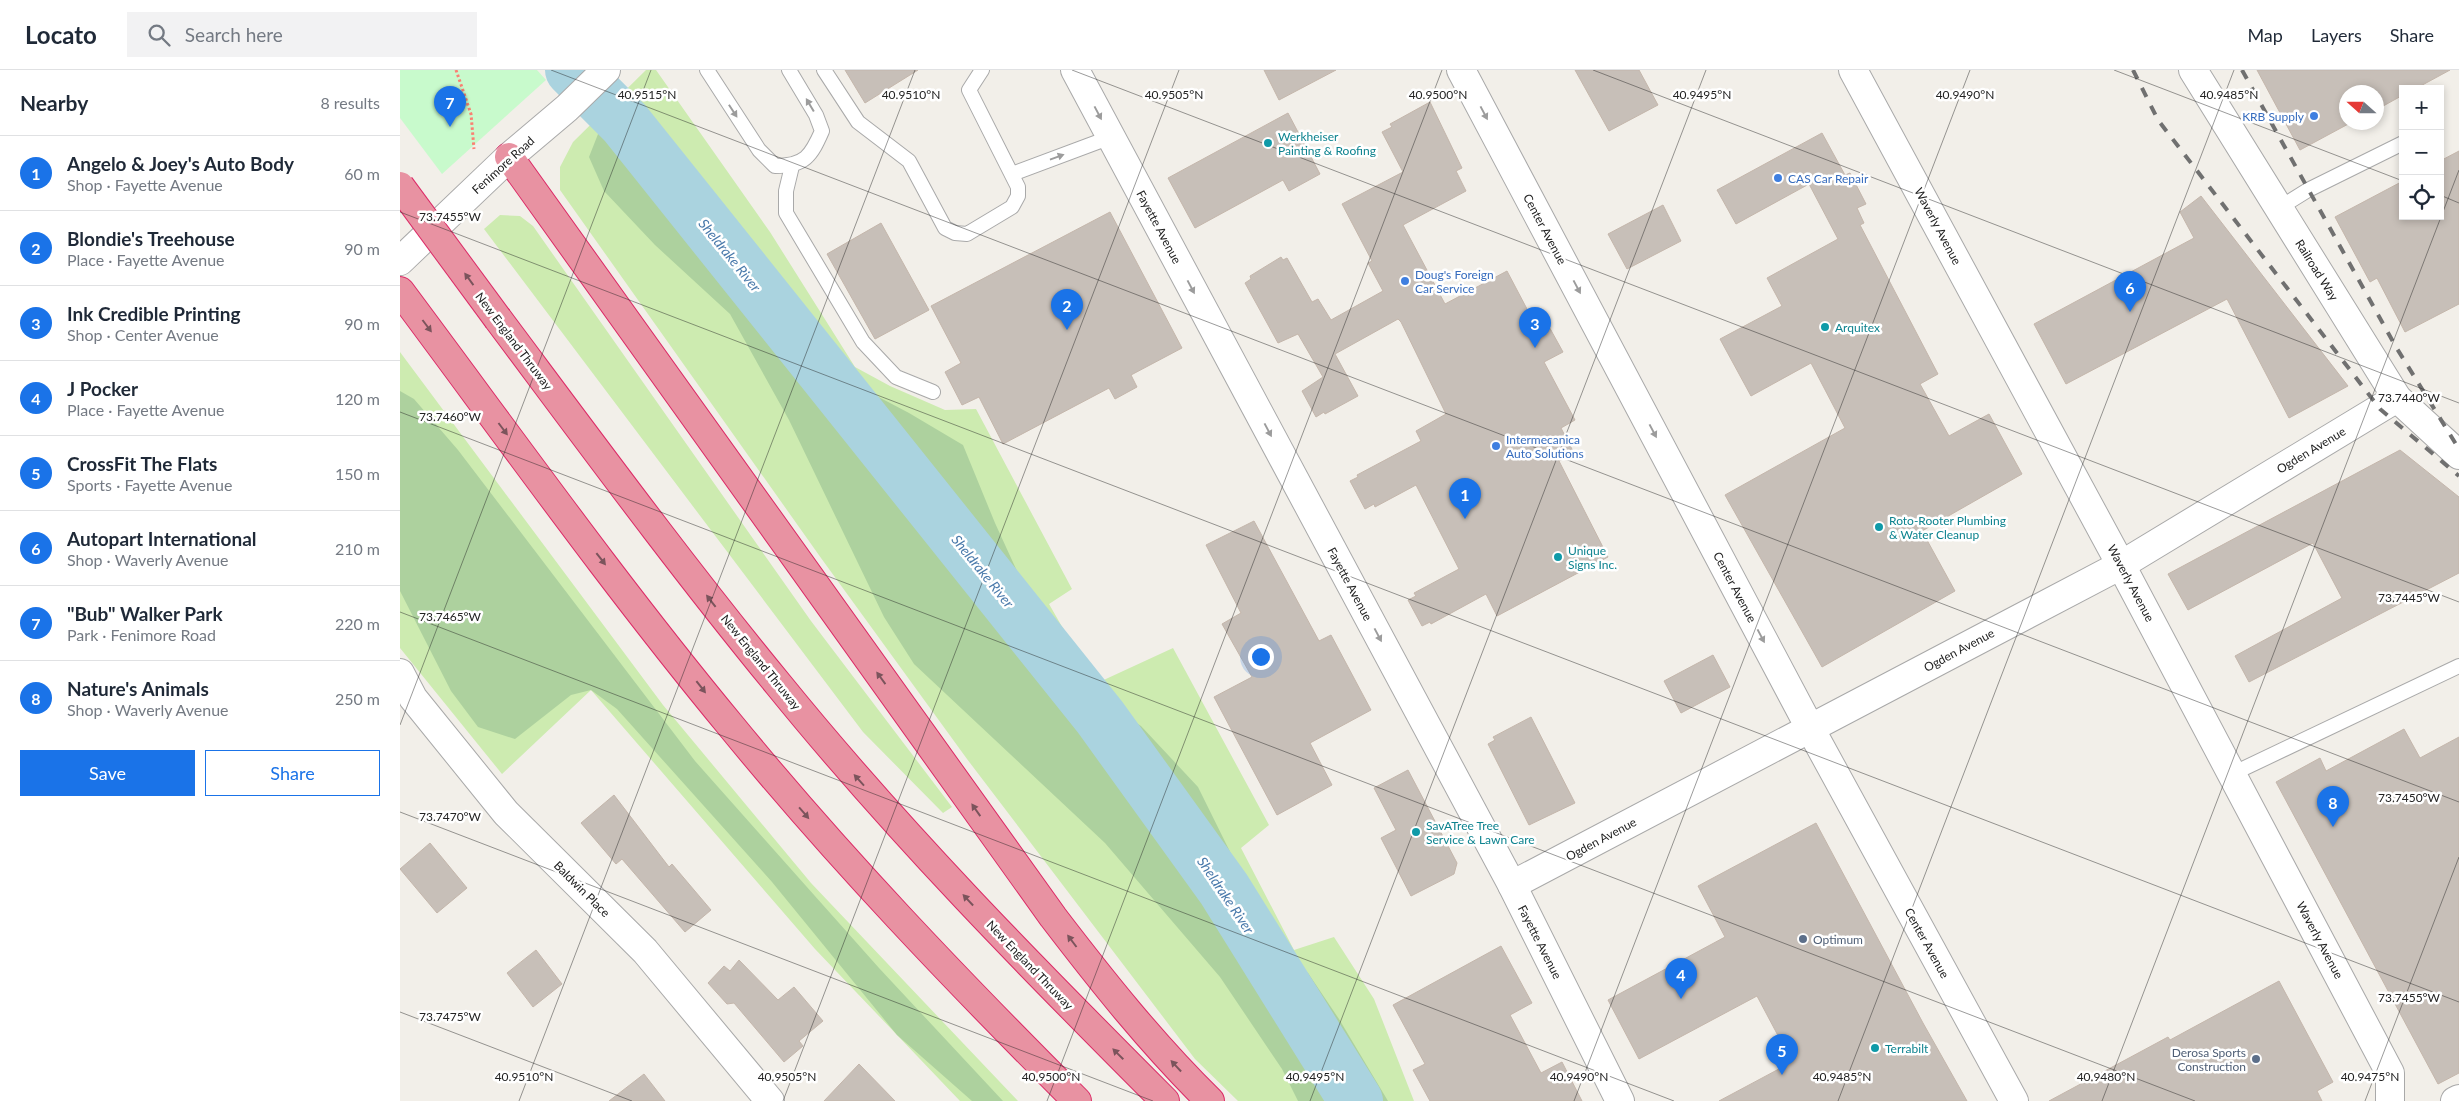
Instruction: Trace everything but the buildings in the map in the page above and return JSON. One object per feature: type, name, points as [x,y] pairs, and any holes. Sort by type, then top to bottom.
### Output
[{"type":"highway","points":[[509,157],[1053,916],[1101,980],[1154,1043],[1210,1101]]},
{"type":"highway","name":"New England Thruway","points":[[400,186],[498,319],[712,602],[778,686],[850,769],[986,919],[1165,1101]]},
{"type":"highway","points":[[400,291],[652,625],[730,724],[800,808],[930,951],[1077,1101]]},
{"type":"street","name":"Fenimore Road","points":[[400,261],[509,157],[567,108],[606,70]]},
{"type":"street","name":"Fayette Avenue","points":[[1075,70],[1512,886],[1620,1101]]},
{"type":"street","name":"Center Avenue","points":[[1461,70],[1810,728],[2014,1101]]},
{"type":"street","name":"Waverly Avenue","points":[[1853,70],[2121,565],[2390,1073],[2390,1101]]},
{"type":"street","name":"Railroad Way","points":[[2192,70],[2397,398],[2459,455]]},
{"type":"street","name":"Ogden Avenue","points":[[1512,886],[2121,565],[2397,398]]},
{"type":"street","name":"Baldwin Place","points":[[400,673],[413,698],[506,813],[645,951],[770,1101]]},
{"type":"street","points":[[2455,1101],[2459,1099]]},
{"type":"lane","points":[[707,70],[759,150],[775,166],[792,166],[812,154],[822,131],[816,115],[789,70]]},
{"type":"lane","points":[[824,70],[858,122],[909,160],[945,228],[955,233],[966,234],[1012,207],[1018,196],[1018,187],[1012,174],[968,90],[982,70]]},
{"type":"lane","points":[[1012,174],[1111,137]]},
{"type":"lane","points":[[2279,208],[2308,190],[2399,145]]},
{"type":"lane","points":[[792,166],[786,190],[786,213],[863,342],[896,377],[933,392]]},
{"type":"lane","points":[[2232,774],[2459,666]]},
{"type":"path","points":[[456,70],[471,114],[477,188]]},
{"type":"green space","points":[[400,70],[537,70],[546,80],[442,174],[400,118]]},
{"type":"green space","points":[[646,70],[656,70],[770,232],[855,367],[890,386],[945,410],[976,409],[1072,589],[1049,604],[1095,684],[1173,648],[1269,825],[1241,848],[1294,950],[1334,937],[1374,999],[1414,1101],[1238,1101],[1195,1059],[967,759],[821,558],[560,190],[560,167],[573,142]]},
{"type":"green space","points":[[600,129],[659,129],[852,383],[909,413],[963,445],[995,523],[1034,608],[1076,679],[1091,693],[1141,726],[1198,787],[1243,878],[1277,953],[1308,973],[1339,1019],[1388,1101],[1298,1101],[1282,1069],[1220,977],[1105,843],[914,664],[884,617],[789,420],[730,314],[655,245],[604,191],[589,157]]},
{"type":"green space","points":[[500,215],[520,216],[533,226],[811,621],[952,807],[943,813],[863,732],[484,229]]},
{"type":"green space","points":[[400,352],[663,705],[811,883],[1018,1101],[960,1101],[815,949],[591,690],[502,774],[400,648]]},
{"type":"green space","points":[[400,391],[414,399],[458,450],[695,761],[879,968],[1003,1101],[972,1101],[897,1035],[772,882],[617,709],[591,690],[571,695],[515,739],[478,727],[451,691],[400,591]]},
{"type":"waterway","name":"Sheldrake River","points":[[572,70],[625,123],[1100,717],[1224,889],[1356,1101]]},
{"type":"railway","points":[[2133,70],[2158,120],[2380,409],[2459,476]]},
{"type":"railway","points":[[2242,70],[2396,347],[2459,449]]},
{"type":"place","name":"KRB Supply","points":[[2314,116]]},
{"type":"place","name":"\"Bub\" Walker Park","points":[[450,127]]},
{"type":"place","name":"Werkheiser Painting & Roofing","points":[[1268,143]]},
{"type":"place","name":"CAS Car Repair","points":[[1778,178]]},
{"type":"place","name":"Doug's Foreign Car Service","points":[[1405,281]]},
{"type":"place","name":"Autopart International","points":[[2130,312]]},
{"type":"place","name":"Arquitex","points":[[1825,327]]},
{"type":"place","name":"Blondie's Treehouse","points":[[1067,330]]},
{"type":"place","name":"Ink Credible Printing","points":[[1535,348]]},
{"type":"place","name":"Intermecanica Auto Solutions","points":[[1496,446]]},
{"type":"place","name":"Angelo & Joey's Auto Body","points":[[1465,519]]},
{"type":"place","name":"Roto-Rooter Plumbing & Water Cleanup","points":[[1879,527]]},
{"type":"place","name":"Unique Signs Inc.","points":[[1558,557]]},
{"type":"place","name":"Nature's Animals","points":[[2333,827]]},
{"type":"place","name":"SavATree Tree Service & Lawn Care","points":[[1416,832]]},
{"type":"place","name":"Optimum","points":[[1803,939]]},
{"type":"place","name":"J Pocker","points":[[1681,999]]},
{"type":"place","name":"Terrabilt","points":[[1875,1048]]},
{"type":"place","name":"Derosa Sports Construction","points":[[2256,1059]]},
{"type":"place","name":"CrossFit The Flats","points":[[1782,1075]]}]
